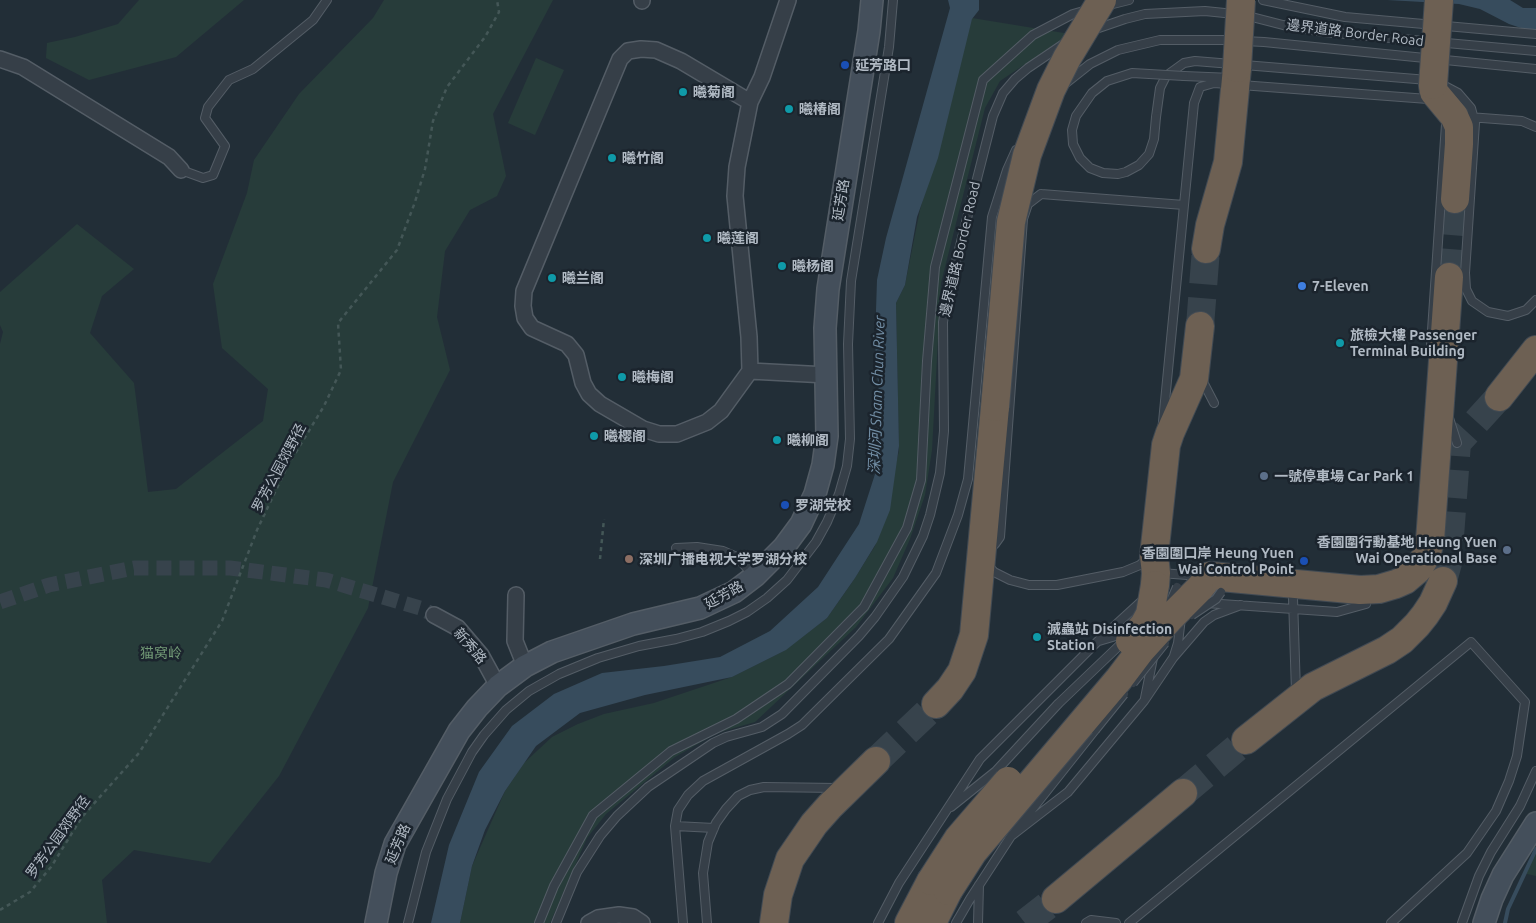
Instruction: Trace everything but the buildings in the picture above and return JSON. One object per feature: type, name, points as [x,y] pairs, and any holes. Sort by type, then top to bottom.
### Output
[{"type":"highway","points":[[936,704],[950,689],[962,671],[974,635],[1011,222],[1027,155],[1051,90],[1067,58],[1102,0]]},
{"type":"highway","points":[[1206,249],[1210,225],[1228,162],[1237,73],[1241,0]]},
{"type":"highway","points":[[1439,0],[1441,108],[1459,127],[1455,198]]},
{"type":"highway","points":[[932,923],[940,886],[958,839],[1144,625],[1150,614],[1189,589],[1379,589],[1405,580],[1418,569],[1426,556],[1430,541],[1449,277]]},
{"type":"highway","points":[[1189,589],[1154,556],[1166,445],[1170,432],[1191,390],[1197,369],[1200,326]]},
{"type":"highway","points":[[1504,391],[1536,350]]},
{"type":"highway","points":[[1246,740],[1312,687],[1387,650],[1402,640],[1418,626],[1443,581]]},
{"type":"highway","points":[[909,923],[940,886],[973,852],[1119,679],[1141,650],[1170,618],[1189,589]]},
{"type":"highway","points":[[774,923],[778,895],[790,859],[814,824],[876,761]]},
{"type":"highway","points":[[1056,899],[1183,793]]},
{"type":"main road","name":"延芳路","points":[[376,923],[386,873],[395,844],[459,731],[498,686],[525,666],[552,652],[632,624],[700,608],[734,592],[755,576],[784,547],[801,524],[815,494],[828,436],[825,328],[828,289],[869,31],[872,0]]},
{"type":"main road","points":[[1484,923],[1492,899],[1504,875],[1536,823]]},
{"type":"street","points":[[750,102],[681,61],[656,50],[641,48],[628,51],[620,59],[616,67],[524,290],[523,306],[525,318],[532,328],[567,344],[576,355],[582,383],[588,394],[600,404],[643,429],[659,434],[677,434],[707,422],[721,411],[750,371],[749,337],[735,196],[737,167],[750,102],[762,77],[788,0]]},
{"type":"street","points":[[0,59],[23,67],[169,157],[181,170]]},
{"type":"street","points":[[750,371],[827,375]]},
{"type":"street","points":[[516,594],[516,641],[525,666]]},
{"type":"street","name":"新秀路","points":[[434,615],[458,628],[481,655],[498,686]]},
{"type":"street","points":[[589,923],[598,918],[618,915],[633,917],[642,923]]},
{"type":"lane","points":[[181,170],[203,178],[213,175],[225,146],[205,118],[208,107],[229,80],[253,69],[313,20],[327,0]]},
{"type":"lane","points":[[408,923],[426,852],[447,799],[472,752],[506,710],[529,691],[559,674],[598,658],[639,646],[702,632],[729,622],[747,612],[767,598],[787,580],[812,549],[827,522],[839,494],[847,466],[850,439],[848,344],[851,281],[889,47],[893,0]]},
{"type":"lane","points":[[539,923],[554,886],[594,815],[671,751],[736,719],[788,684],[864,607],[907,528],[921,480],[927,361],[935,267],[983,80],[1033,35],[1073,14],[1129,0]]},
{"type":"lane","points":[[1264,0],[1345,17],[1536,34]]},
{"type":"lane","name":"邊界道路 Border Road","points":[[556,923],[577,872],[600,836],[617,816],[648,787],[713,744],[726,737],[762,727],[782,714],[859,636],[890,597],[910,563],[923,536],[930,515],[940,473],[944,431],[943,322],[948,293],[995,111],[1004,93],[1015,79],[1065,43],[1086,32],[1145,14],[1185,11],[1224,12],[1324,32],[1536,51]]},
{"type":"lane","points":[[683,923],[675,826],[678,810],[688,795],[703,781],[788,734],[812,715],[889,639],[936,573],[955,523],[968,479],[992,217],[1007,170],[1022,140],[1051,98],[1070,78],[1090,64],[1118,50],[1160,40],[1264,42],[1536,69]]},
{"type":"lane","points":[[1237,73],[1184,76],[1132,72],[1107,81],[1092,93],[1076,116],[1072,130],[1073,144],[1080,158],[1096,171],[1111,174],[1126,172],[1139,165],[1149,154],[1154,139],[1160,88],[1166,76],[1184,63],[1195,61],[1435,80],[1458,93],[1471,108],[1475,123],[1465,272],[1466,289],[1472,301],[1488,312],[1508,316],[1526,310],[1536,300]]},
{"type":"lane","points":[[1184,205],[1041,194],[1028,204],[1022,219],[1000,536],[982,558],[994,572],[1010,580],[1029,585],[1057,585],[1123,572],[1140,565],[1150,556],[1194,103],[1200,88],[1214,83],[1428,99],[1441,108],[1522,121],[1536,127]]},
{"type":"lane","points":[[1431,351],[1446,124],[1441,108]]},
{"type":"lane","points":[[1432,366],[1457,442]]},
{"type":"lane","points":[[1197,369],[1214,403]]},
{"type":"lane","points":[[676,548],[697,547],[723,551],[736,557],[755,576]]},
{"type":"lane","points":[[956,923],[1011,836],[1176,629],[1195,611],[1216,599],[1189,589],[1140,603]]},
{"type":"lane","points":[[1173,658],[1189,589]]},
{"type":"lane","points":[[945,811],[996,771],[1058,704],[1134,630],[1189,589]]},
{"type":"lane","points":[[878,923],[899,883],[980,759],[1097,642],[1140,603],[1189,589],[1241,605],[1337,612],[1366,604]]},
{"type":"lane","points":[[1293,598],[1296,699]]},
{"type":"lane","points":[[1337,612],[1347,604]]},
{"type":"lane","points":[[1011,836],[1068,792],[1144,702],[1173,658],[1204,622],[1214,615],[1241,605]]},
{"type":"lane","points":[[1097,642],[1131,631],[1155,648],[1144,702]]},
{"type":"lane","points":[[1128,923],[1471,642],[1525,702],[1517,756],[1510,781],[1496,811],[1467,853],[1391,923]]},
{"type":"lane","points":[[1462,923],[1479,876],[1497,842],[1520,806],[1536,771]]},
{"type":"lane","points":[[707,923],[703,873],[708,842],[726,808],[738,796],[750,790],[764,787],[848,788]]},
{"type":"lane","points":[[675,826],[714,828]]},
{"type":"lane","points":[[978,923],[979,885]]},
{"type":"lane","points":[[1086,923],[1091,920],[1116,923]]},
{"type":"path","name":"罗芳公园郊野径","points":[[0,910],[30,892],[51,867],[82,817],[139,753],[222,621],[257,530],[288,467],[324,406],[341,370],[338,323],[397,250],[425,169],[432,121],[447,87],[485,37],[499,12],[497,0]]},
{"type":"path","points":[[600,559],[604,519]]},
{"type":"green space","points":[[139,0],[244,0],[176,57],[89,80],[46,58],[47,43],[118,24]]},
{"type":"green space","name":"猫窝岭","points":[[384,0],[553,0],[493,114],[506,176],[497,196],[470,210],[445,251],[437,317],[450,370],[393,482],[368,608],[279,776],[210,863],[134,850],[102,880],[107,923],[0,923],[0,344],[3,332],[0,325],[0,292],[77,224],[134,269],[102,296],[90,333],[134,383],[148,492],[176,489],[263,421],[268,389],[222,348],[213,284],[247,193],[254,160],[299,94],[373,18]]},
{"type":"green space","points":[[972,18],[1070,34],[1000,81],[985,108],[941,283],[932,450],[925,495],[910,539],[893,578],[856,627],[755,722],[717,733],[675,757],[606,814],[587,838],[550,923],[460,923],[472,866],[505,791],[524,763],[552,737],[604,714],[654,703],[732,677],[784,651],[827,618],[875,546],[899,451],[896,303],[905,285],[920,210]]},
{"type":"green space","points":[[536,58],[564,70],[535,135],[508,123]]},
{"type":"green space","points":[[1536,846],[1536,876],[1523,873]]},
{"type":"water","points":[[948,0],[979,0],[979,10],[972,19],[938,158],[917,217],[905,285],[896,303],[899,446],[890,510],[877,542],[827,618],[786,650],[732,677],[645,695],[580,713],[536,746],[505,791],[485,830],[472,866],[460,923],[431,923],[449,845],[479,772],[512,726],[554,694],[602,673],[720,657],[770,631],[818,587],[859,524],[876,471],[879,397],[875,342],[877,280],[886,238],[950,8]]},
{"type":"water","points":[[1387,0],[1510,0],[1523,8],[1536,8],[1536,29],[1530,31],[1509,24],[1480,9],[1459,4]]},
{"type":"waterway","points":[[1505,923],[1508,909],[1536,849]]},
{"type":"tunnel","points":[[1449,277],[1455,199]]},
{"type":"tunnel","points":[[1200,326],[1206,249]]},
{"type":"tunnel","points":[[1443,581],[1448,563],[1457,443],[1499,397]]},
{"type":"tunnel","points":[[0,602],[49,585],[134,568],[230,568],[326,580],[420,608],[434,615]]},
{"type":"tunnel","points":[[876,761],[936,704]]},
{"type":"tunnel","points":[[1183,793],[1246,740]]},
{"type":"tunnel","points":[[1025,923],[1056,899]]},
{"type":"place","name":"延芳路口","points":[[845,65]]},
{"type":"place","name":"曦菊阁","points":[[683,92]]},
{"type":"place","name":"曦椿阁","points":[[789,109]]},
{"type":"place","name":"曦竹阁","points":[[612,158]]},
{"type":"place","name":"曦莲阁","points":[[707,238]]},
{"type":"place","name":"曦杨阁","points":[[782,266]]},
{"type":"place","name":"曦兰阁","points":[[552,278]]},
{"type":"place","name":"7-Eleven","points":[[1302,286]]},
{"type":"place","name":"旅檢大樓 Passenger Terminal Building","points":[[1340,343]]},
{"type":"place","name":"曦梅阁","points":[[622,377]]},
{"type":"place","name":"曦樱阁","points":[[594,436]]},
{"type":"place","name":"曦柳阁","points":[[777,440]]},
{"type":"place","name":"一號停車場 Car Park 1","points":[[1264,476]]},
{"type":"place","name":"罗湖党校","points":[[785,505]]},
{"type":"place","name":"香園圍行動基地 Heung Yuen Wai Operational Base","points":[[1507,550]]},
{"type":"place","name":"深圳广播电视大学罗湖分校","points":[[629,559]]},
{"type":"place","name":"香園圍口岸 Heung Yuen Wai Control Point","points":[[1304,561]]},
{"type":"place","name":"滅蟲站 Disinfection Station","points":[[1037,637]]},
{"type":"water label","name":"深圳河 Sham Chun River","points":[[877,395]]}]
